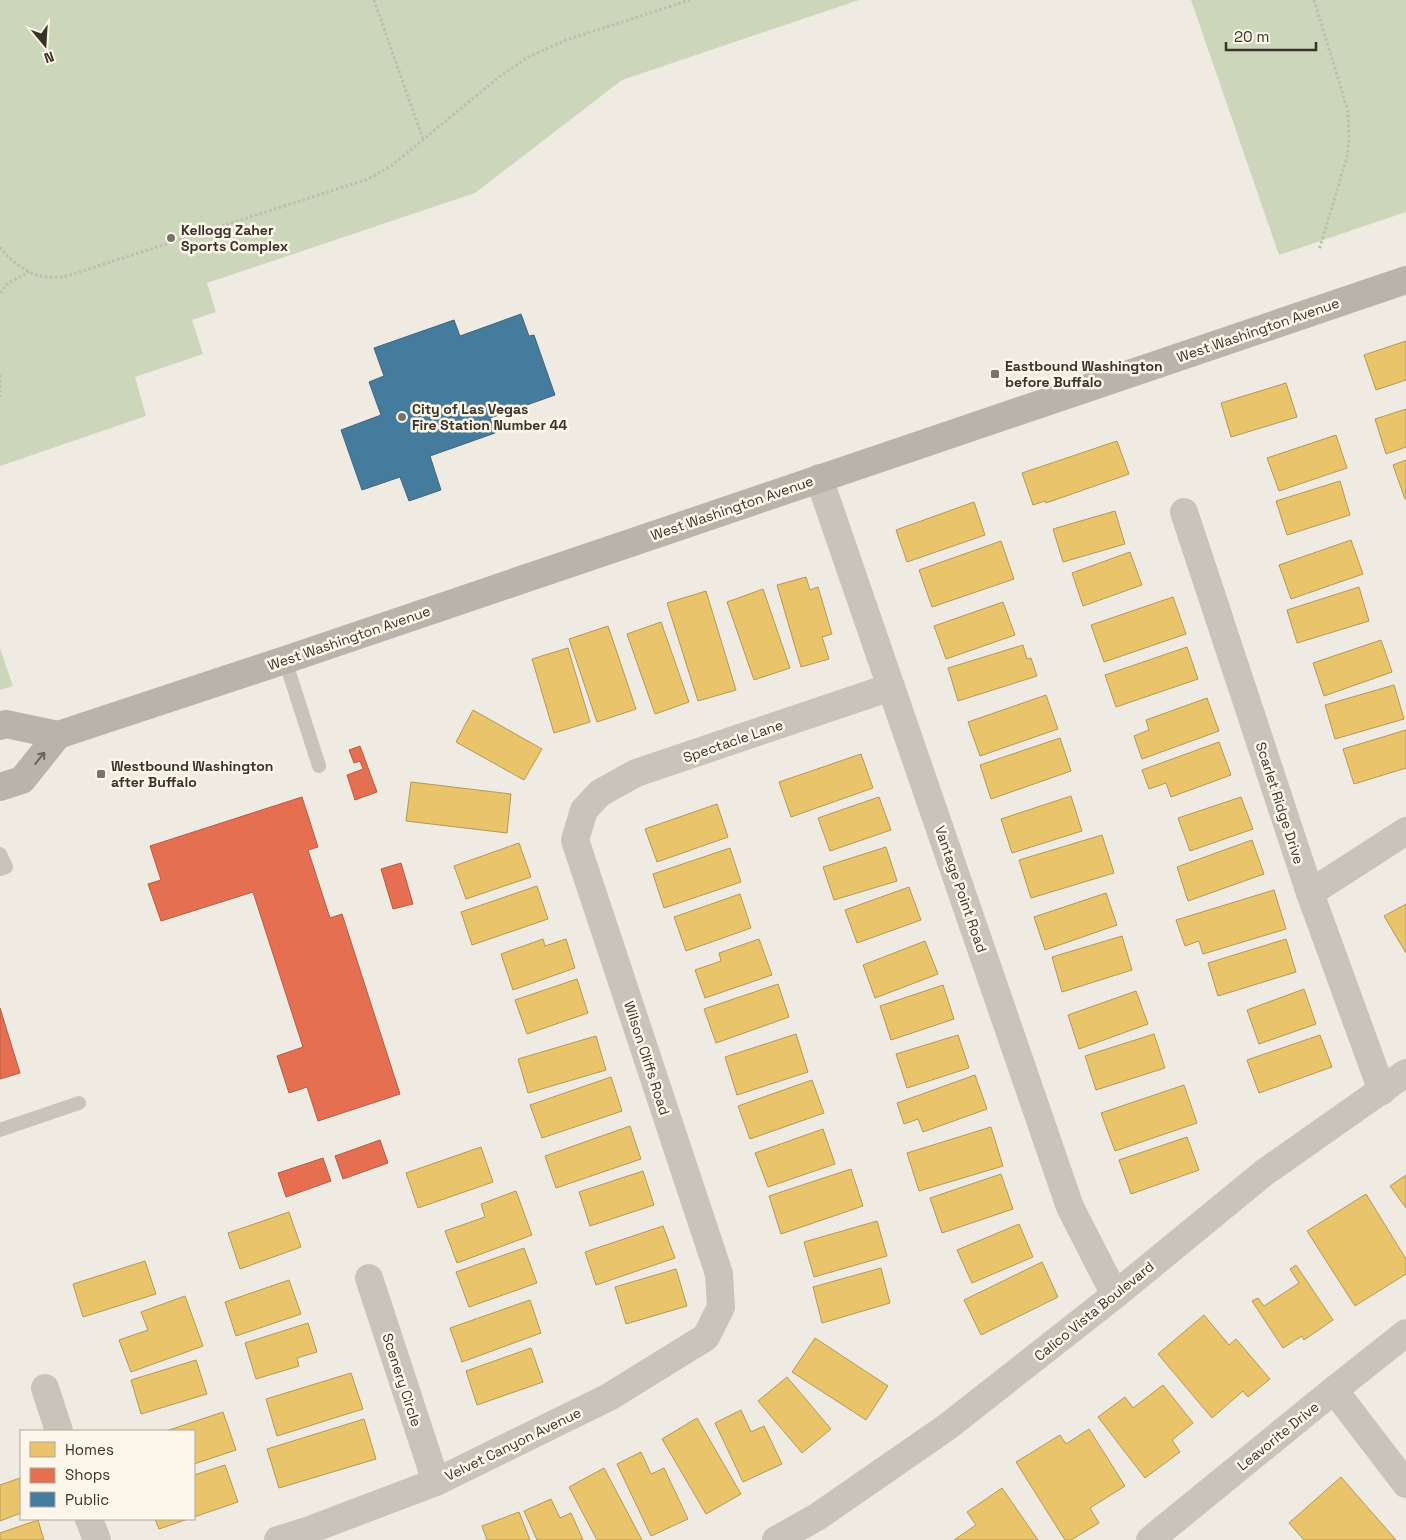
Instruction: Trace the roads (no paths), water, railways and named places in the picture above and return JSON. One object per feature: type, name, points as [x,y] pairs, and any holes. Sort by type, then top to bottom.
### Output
[{"type":"main road","name":"West Washington Avenue","points":[[58,735],[285,660],[1406,280]]},
{"type":"main road","points":[[0,726],[6,724],[58,735],[22,780],[0,787]]},
{"type":"street","name":"Vantage Point Road","points":[[819,478],[1070,1207],[1115,1295]]},
{"type":"street","name":"Scarlet Ridge Drive","points":[[1184,512],[1310,892],[1382,1091]]},
{"type":"street","name":"Spectacle Lane","points":[[584,810],[600,792],[636,773],[891,687]]},
{"type":"street","name":"Wilson Cliffs Road","points":[[584,810],[575,840],[719,1274],[721,1307]]},
{"type":"street","points":[[1310,892],[1406,831]]},
{"type":"street","name":"Calico Vista Boulevard","points":[[776,1540],[817,1517],[947,1427],[1115,1295],[1265,1172],[1406,1073]]},
{"type":"street","name":"Scenery Circle","points":[[369,1278],[436,1482]]},
{"type":"street","name":"Velvet Canyon Avenue","points":[[278,1540],[436,1482],[609,1397],[706,1337],[721,1307]]},
{"type":"street","name":"Leavorite Drive","points":[[1150,1540],[1406,1333]]},
{"type":"street","points":[[45,1388],[59,1430]]},
{"type":"street","points":[[1334,1390],[1406,1484]]},
{"type":"street","points":[[89,1520],[97,1540]]},
{"type":"lane","points":[[285,660],[319,766]]},
{"type":"lane","points":[[0,854],[6,867],[0,869]]},
{"type":"lane","points":[[0,1130],[79,1102]]},
{"type":"place","name":"Kellogg Zaher Sports Complex","points":[[171,238]]},
{"type":"place","name":"Eastbound Washington before Buffalo","points":[[995,374]]},
{"type":"place","name":"City of Las Vegas Fire Station Number 44","points":[[402,417]]},
{"type":"place","name":"Westbound Washington after Buffalo","points":[[101,774]]}]
